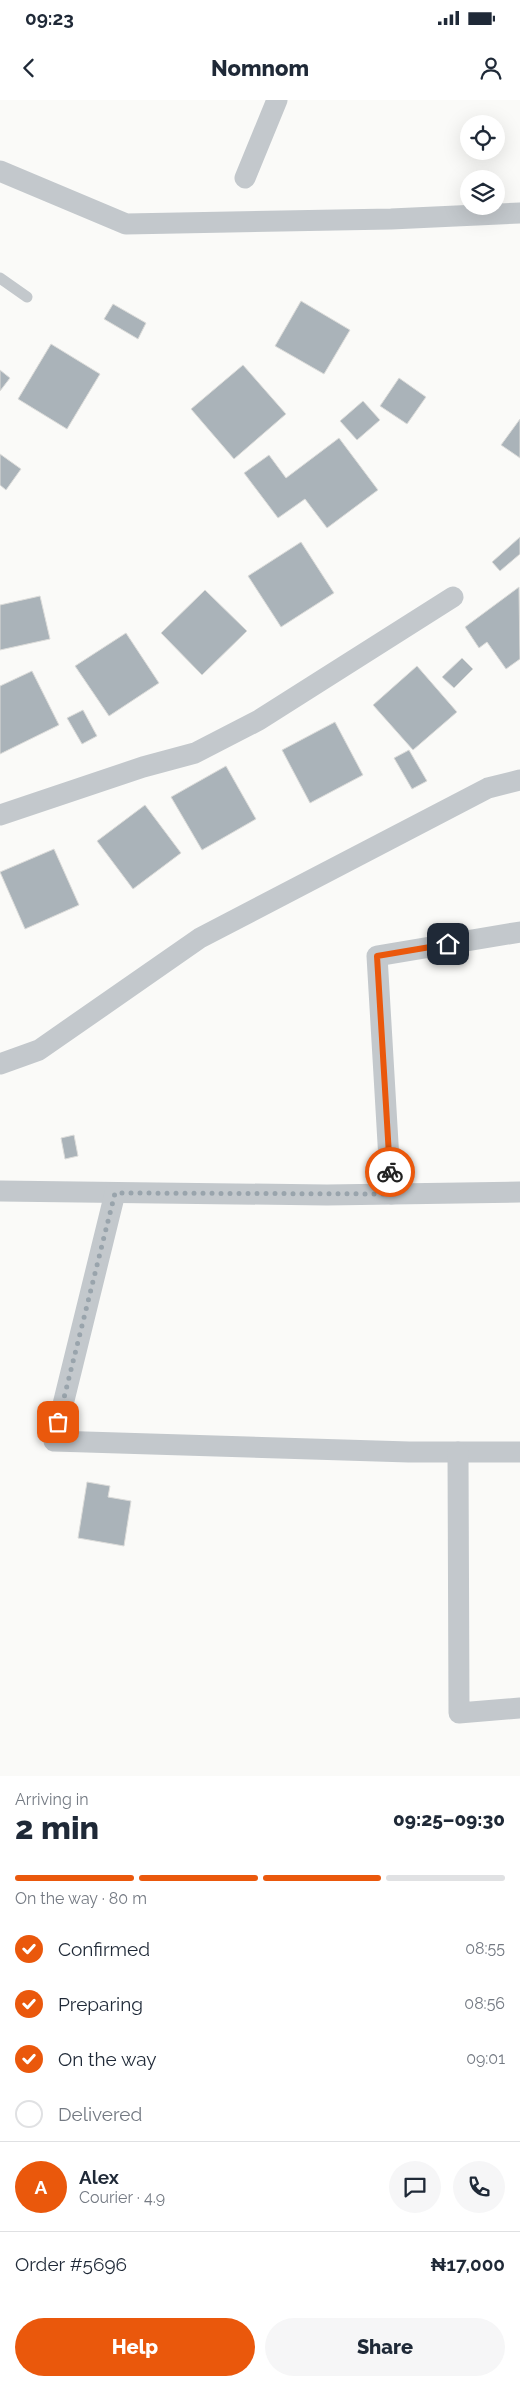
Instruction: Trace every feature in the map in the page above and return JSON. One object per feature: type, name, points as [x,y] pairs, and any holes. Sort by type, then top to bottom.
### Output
[{"type":"street","points":[[245,178],[277,100]]},
{"type":"street","points":[[0,171],[126,224],[391,219],[520,213]]},
{"type":"street","points":[[0,815],[143,767],[195,753],[258,720],[453,597]]},
{"type":"street","points":[[0,1064],[39,1050],[200,938],[488,788],[520,780]]},
{"type":"street","points":[[392,1194],[377,956],[520,932]]},
{"type":"street","points":[[0,1191],[392,1194],[520,1192]]},
{"type":"street","points":[[115,1193],[54,1441],[520,1452]]},
{"type":"street","points":[[458,1452],[459,1713],[520,1708]]},
{"type":"lane","points":[[0,278],[27,297]]},
{"type":"building","points":[[301,301],[350,330],[324,374],[275,346]]},
{"type":"building","points":[[113,304],[146,323],[138,339],[104,319]]},
{"type":"building","points":[[51,344],[100,374],[67,429],[18,399]]},
{"type":"building","points":[[243,365],[286,414],[234,459],[191,409]]},
{"type":"building","points":[[0,370],[10,378],[0,391]]},
{"type":"building","points":[[399,378],[426,397],[407,424],[380,406]]},
{"type":"building","points":[[363,401],[380,420],[357,440],[340,421]]},
{"type":"building","points":[[520,419],[520,458],[501,445]]},
{"type":"building","points":[[339,438],[378,490],[327,528],[305,499],[278,518],[244,473],[269,455],[286,478]]},
{"type":"building","points":[[0,454],[21,469],[6,490],[0,485]]},
{"type":"building","points":[[520,537],[520,554],[500,571],[492,562]]},
{"type":"building","points":[[301,542],[334,593],[281,627],[248,576]]},
{"type":"building","points":[[519,587],[520,659],[506,669],[487,642],[479,648],[465,627]]},
{"type":"building","points":[[205,590],[247,631],[202,675],[161,633]]},
{"type":"building","points":[[40,596],[50,639],[0,650],[0,605]]},
{"type":"building","points":[[126,633],[159,683],[109,716],[75,666]]},
{"type":"building","points":[[462,658],[473,669],[454,688],[442,677]]},
{"type":"building","points":[[417,666],[457,712],[413,750],[373,705]]},
{"type":"building","points":[[32,671],[59,725],[0,754],[0,686]]},
{"type":"building","points":[[83,710],[97,736],[82,744],[67,718]]},
{"type":"building","points":[[335,722],[363,775],[310,803],[282,750]]},
{"type":"building","points":[[409,750],[427,781],[412,789],[394,758]]},
{"type":"building","points":[[226,766],[256,819],[202,850],[171,797]]},
{"type":"building","points":[[145,805],[181,853],[133,889],[97,841]]},
{"type":"building","points":[[54,849],[79,905],[25,929],[0,872]]},
{"type":"building","points":[[74,1135],[78,1156],[65,1159],[61,1138]]},
{"type":"building","points":[[87,1482],[110,1486],[108,1497],[131,1501],[124,1546],[78,1538]]},
{"type":"way so far","points":[[58,1422],[115,1193],[392,1194],[390,1172]]},
{"type":"route","points":[[390,1172],[377,956],[448,944]]}]
